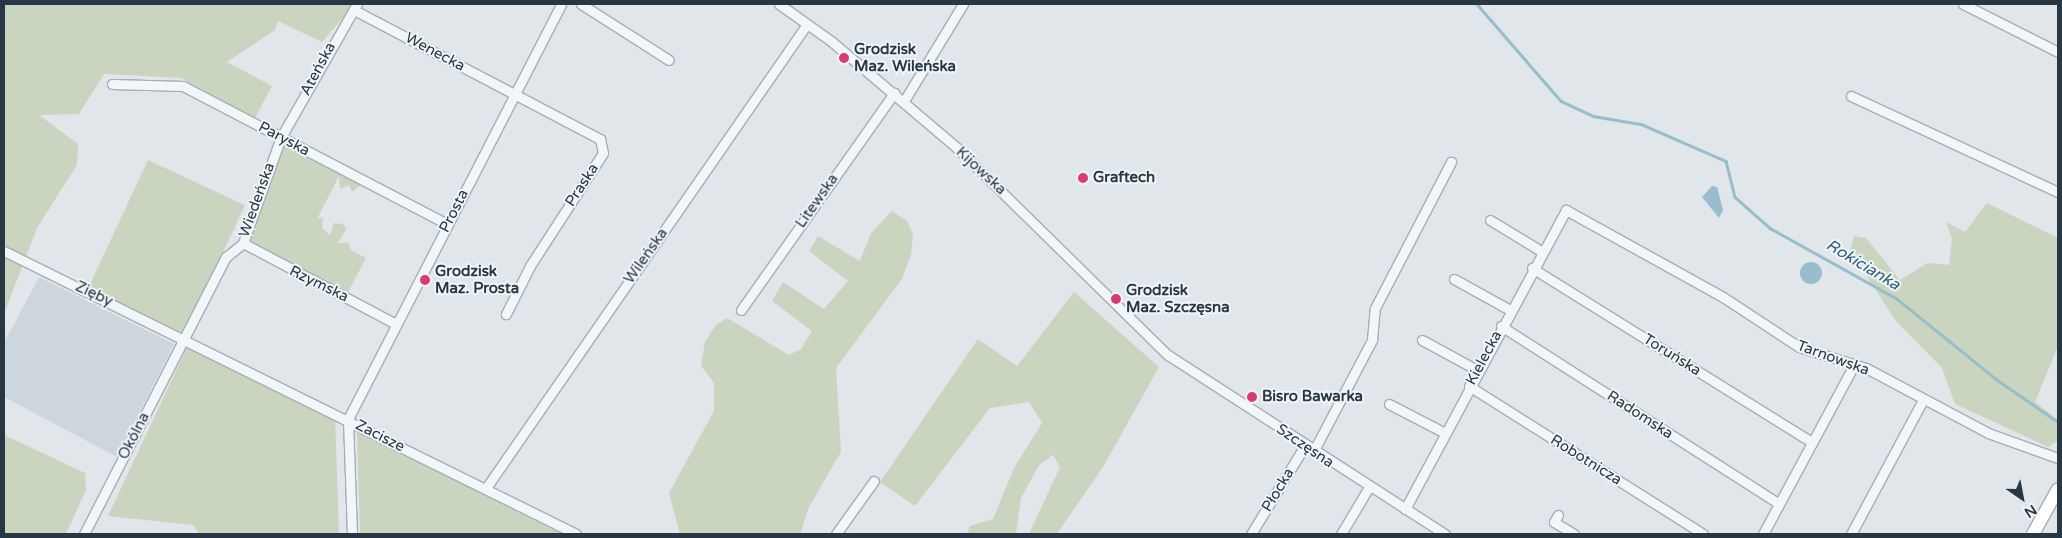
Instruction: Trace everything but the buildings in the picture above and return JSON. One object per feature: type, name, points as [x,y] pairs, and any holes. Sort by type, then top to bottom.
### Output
[{"type":"street","name":"Prosta","points":[[348,420],[561,4]]},
{"type":"street","points":[[581,4],[669,60]]},
{"type":"street","name":"Kijowska","points":[[779,4],[808,24],[894,92],[1001,188],[1117,309],[1168,355]]},
{"type":"street","points":[[904,101],[963,4]]},
{"type":"street","points":[[1963,4],[2058,52]]},
{"type":"street","name":"Wenecka","points":[[356,7],[514,94]]},
{"type":"street","name":"Ateńska","points":[[281,137],[342,25],[356,7]]},
{"type":"street","name":"Wileńska","points":[[486,488],[808,24]]},
{"type":"street","name":"Paryska","points":[[112,84],[183,86],[447,224]]},
{"type":"street","name":"Litewska","points":[[741,310],[894,92]]},
{"type":"street","name":"Praska","points":[[506,314],[530,266],[603,153],[600,139],[514,94]]},
{"type":"street","points":[[1851,96],[2058,192]]},
{"type":"street","name":"Wiedeńska","points":[[185,338],[226,257],[243,243],[281,137]]},
{"type":"street","points":[[1313,452],[1372,340],[1374,308],[1451,162]]},
{"type":"street","name":"Kielecka","points":[[1405,509],[1443,432],[1540,251],[1566,210]]},
{"type":"street","name":"Tarnowska","points":[[1566,210],[1723,297],[1790,343],[1854,365],[1988,433],[2058,458]]},
{"type":"street","points":[[1490,220],[1540,251]]},
{"type":"street","name":"Rzymska","points":[[243,243],[396,324]]},
{"type":"street","name":"Zięby","points":[[4,251],[185,338]]},
{"type":"street","name":"Toruńska","points":[[1532,268],[1812,442]]},
{"type":"street","points":[[1454,279],[1510,310]]},
{"type":"street","name":"Radomska","points":[[1501,326],[1779,504]]},
{"type":"street","name":"Zacisze","points":[[185,338],[576,534]]},
{"type":"street","name":"Okólna","points":[[84,534],[185,338]]},
{"type":"street","points":[[1422,340],[1477,370]]},
{"type":"street","name":"Szczęsna","points":[[1168,355],[1304,447],[1445,534]]},
{"type":"street","points":[[1763,534],[1854,365]]},
{"type":"street","name":"Robotnicza","points":[[1469,386],[1703,534]]},
{"type":"street","points":[[1851,534],[1923,400]]},
{"type":"street","points":[[1389,404],[1443,432]]},
{"type":"street","points":[[348,420],[352,534]]},
{"type":"street","name":"Płocka","points":[[1251,534],[1304,447]]},
{"type":"street","points":[[836,534],[874,481]]},
{"type":"street","points":[[1341,534],[1369,487]]},
{"type":"street","points":[[2033,534],[2058,489]]},
{"type":"street","points":[[1558,515],[1554,522],[1574,534]]},
{"type":"shaded area","points":[[39,277],[174,344],[117,457],[4,397],[4,343]]},
{"type":"green space","points":[[4,4],[355,4],[322,42],[278,21],[275,30],[227,62],[272,86],[255,118],[181,78],[104,74],[79,114],[39,115],[78,144],[77,165],[37,228],[4,314]]},
{"type":"green space","points":[[282,145],[361,185],[352,192],[349,185],[340,189],[339,176],[317,219],[323,217],[322,228],[330,235],[334,223],[342,224],[347,228],[338,243],[348,243],[351,250],[366,258],[347,294],[249,241]]},
{"type":"green space","points":[[148,160],[245,205],[185,334],[88,289]]},
{"type":"green space","points":[[1987,203],[2058,238],[2058,346],[2035,402],[2058,420],[2058,441],[2048,447],[1955,404],[1942,368],[1896,321],[1850,251],[1854,236],[1866,238],[1900,280],[1928,263],[1949,265],[1952,239],[1946,222],[1965,232]]},
{"type":"green space","points":[[892,211],[907,221],[913,234],[911,254],[902,279],[836,368],[841,452],[809,507],[800,534],[680,534],[669,493],[714,411],[714,383],[701,366],[705,342],[715,326],[727,318],[789,355],[801,349],[812,331],[772,301],[783,282],[824,309],[848,281],[809,251],[818,236],[860,261],[871,233]]},
{"type":"green space","points":[[1074,292],[1159,367],[1103,467],[1057,534],[1029,534],[1060,467],[1053,455],[1039,465],[1021,498],[1016,534],[967,534],[970,526],[993,519],[1014,468],[1042,423],[1029,402],[990,408],[915,506],[880,482],[978,339],[1017,366]]},
{"type":"green space","points":[[189,343],[335,415],[339,534],[199,534],[193,525],[108,516]]},
{"type":"green space","points":[[357,431],[562,534],[360,534]]},
{"type":"green space","points":[[4,435],[85,473],[86,490],[66,534],[4,534]]},
{"type":"water","points":[[1712,186],[1717,187],[1723,210],[1719,218],[1702,197]]},
{"type":"water","points":[[1807,262],[1815,262],[1822,269],[1822,277],[1815,284],[1807,284],[1800,277],[1800,269]]},
{"type":"waterway","name":"Rokicianka","points":[[1477,4],[1561,101],[1593,116],[1641,124],[1726,161],[1735,197],[1770,228],[1896,298],[1996,379],[2058,422]]},
{"type":"place","name":"Grodzisk Maz. Wileńska","points":[[844,58]]},
{"type":"place","name":"Graftech","points":[[1083,178]]},
{"type":"place","name":"Grodzisk Maz. Prosta","points":[[425,280]]},
{"type":"place","name":"Grodzisk Maz. Szczęsna","points":[[1116,299]]},
{"type":"place","name":"Bisro Bawarka","points":[[1252,397]]}]
